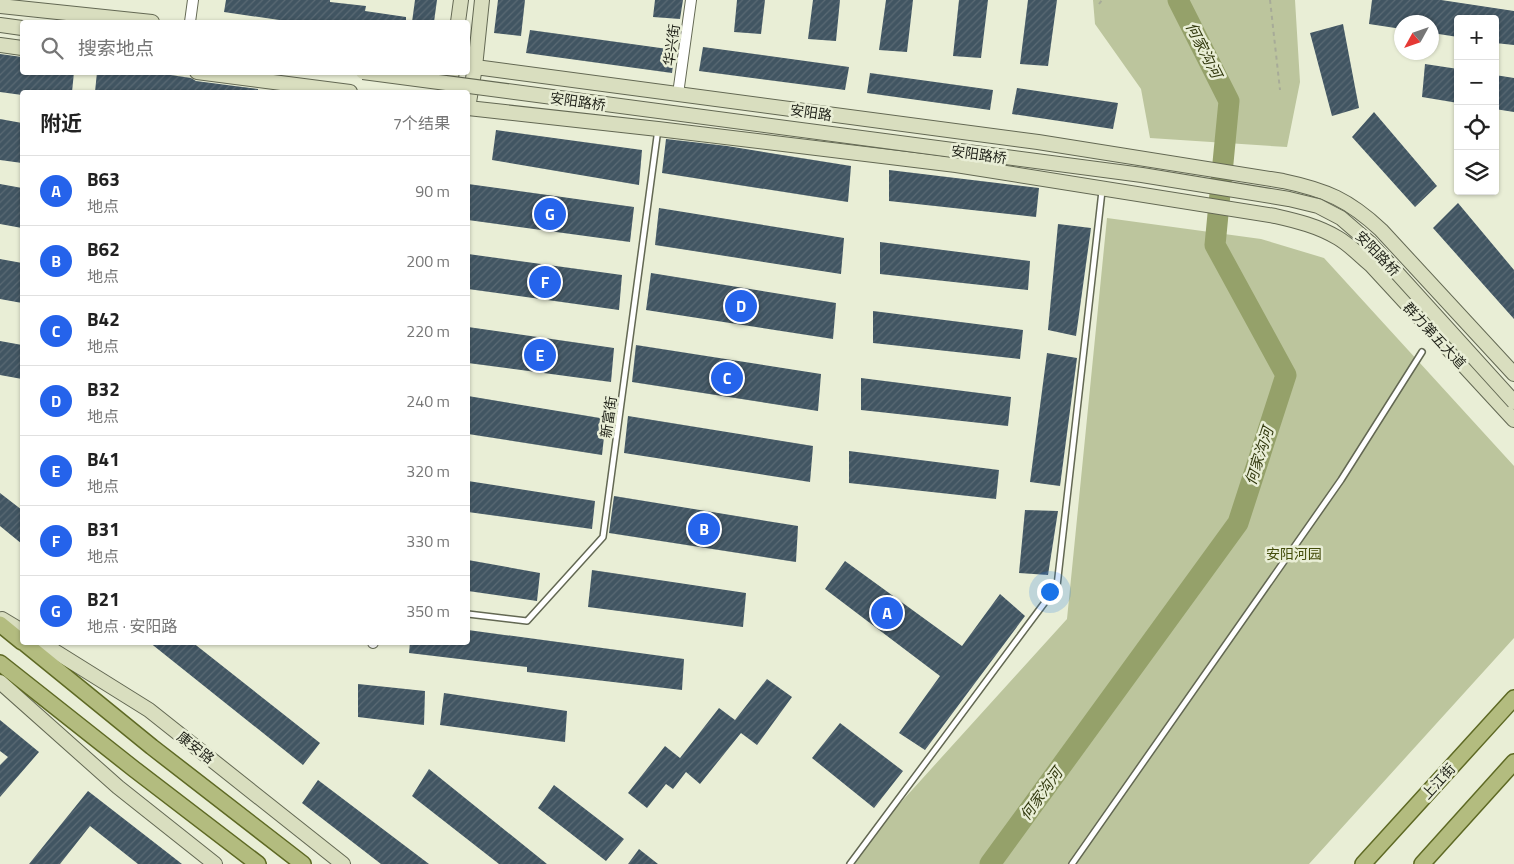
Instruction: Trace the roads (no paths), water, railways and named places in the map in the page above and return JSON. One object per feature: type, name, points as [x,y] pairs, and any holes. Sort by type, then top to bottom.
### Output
[{"type":"main road","points":[[458,20],[461,0]]},
{"type":"main road","points":[[469,90],[471,66],[482,0]]},
{"type":"main road","points":[[0,6],[133,20]]},
{"type":"main road","points":[[0,25],[20,28]]},
{"type":"main road","points":[[0,45],[20,48]]},
{"type":"main road","name":"安阳路","points":[[471,66],[1028,141],[1283,181],[1327,193],[1364,214],[1381,230],[1514,374]]},
{"type":"main road","points":[[221,75],[335,90]]},
{"type":"main road","name":"安阳路桥","points":[[386,75],[1142,175],[1289,199],[1318,206],[1341,218],[1370,243],[1514,402]]},
{"type":"main road","points":[[448,90],[451,75]]},
{"type":"main road","points":[[470,108],[956,165],[1102,189]]},
{"type":"main road","name":"群力第五大道","points":[[1102,189],[1275,216],[1301,222],[1338,238],[1371,265],[1514,420]]},
{"type":"main road","points":[[0,618],[20,631]]},
{"type":"main road","name":"康安路","points":[[0,624],[20,640]]},
{"type":"main road","name":"康安路","points":[[27,645],[152,747],[302,864]]},
{"type":"main road","name":"康安路","points":[[45,645],[149,710],[343,864]]},
{"type":"main road","points":[[0,663],[258,864]]},
{"type":"main road","points":[[0,682],[118,787],[215,864]]},
{"type":"main road","name":"上江街","points":[[1363,864],[1514,698]]},
{"type":"main road","points":[[1422,864],[1514,762]]},
{"type":"street","points":[[190,20],[193,0]]},
{"type":"street","name":"华兴街","points":[[678,94],[691,0]]},
{"type":"lane","name":"新富街","points":[[470,614],[527,620],[603,537],[658,129]]},
{"type":"lane","points":[[850,864],[1056,586],[1102,189]]},
{"type":"lane","points":[[1072,864],[1341,480],[1422,352]]},
{"type":"waterway","name":"何家沟河","points":[[990,864],[1238,523],[1286,375],[1215,245],[1229,101],[1178,0]]},
{"type":"place","name":"B21","points":[[550,214]]},
{"type":"place","name":"B31","points":[[545,282]]},
{"type":"place","name":"B32","points":[[741,306]]},
{"type":"place","name":"B41","points":[[540,355]]},
{"type":"place","name":"B42","points":[[727,378]]},
{"type":"place","name":"B62","points":[[704,529]]},
{"type":"place","name":"B63","points":[[887,613]]},
{"type":"park label","name":"安阳河园","points":[[1294,553]]}]
